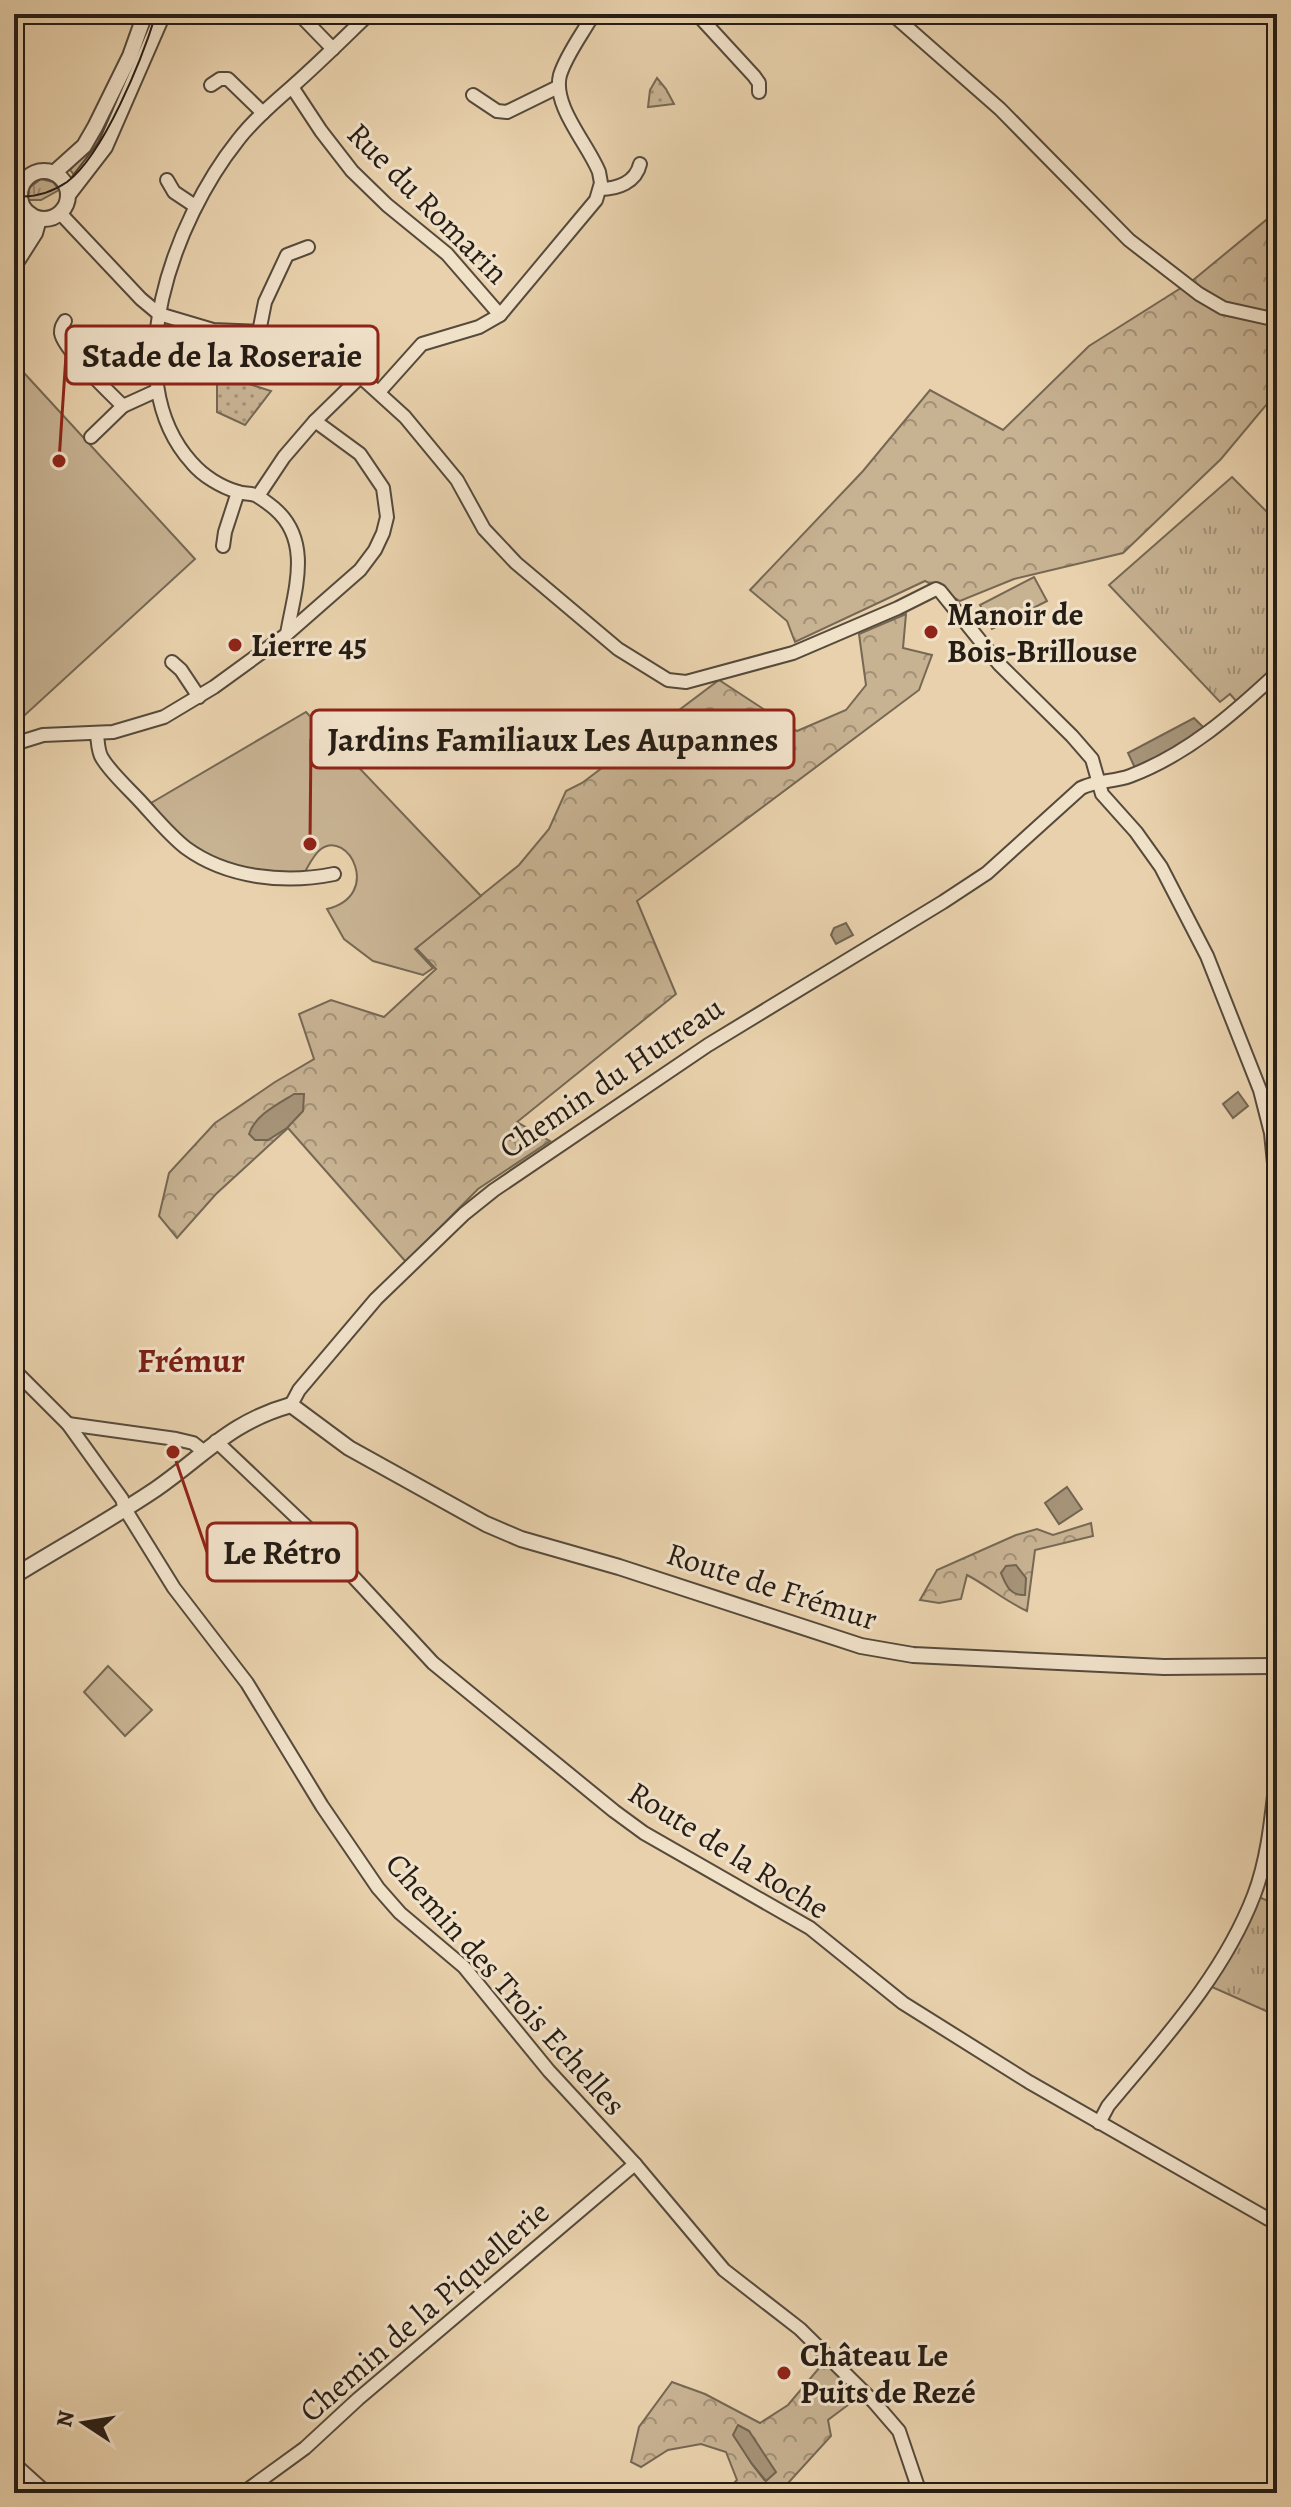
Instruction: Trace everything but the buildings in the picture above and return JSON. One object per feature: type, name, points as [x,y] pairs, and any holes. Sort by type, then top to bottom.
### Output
[{"type":"street","points":[[14,266],[35,233],[20,197],[19,182],[36,173],[54,173],[84,146],[130,56],[145,14]]},
{"type":"street","points":[[26,212],[54,218],[65,208],[68,195],[105,147],[163,14]]},
{"type":"street","points":[[299,14],[333,49]]},
{"type":"street","points":[[287,634],[297,587],[298,561],[290,525],[258,496],[215,482],[194,467],[181,451],[166,424],[156,391],[159,314],[169,272],[195,206],[229,151],[263,113],[369,14]]},
{"type":"street","points":[[697,14],[754,76],[759,83],[759,92]]},
{"type":"street","points":[[892,14],[1000,109],[1146,254],[1223,308],[1277,320]]},
{"type":"street","points":[[379,392],[422,344],[479,327],[500,315],[593,206],[600,189],[597,165],[561,101],[558,87],[561,72],[590,16]]},
{"type":"street","points":[[211,85],[220,79],[228,79],[263,113]]},
{"type":"street","name":"Rue du Romarin","points":[[292,87],[352,171],[387,205],[447,254],[500,315]]},
{"type":"street","points":[[473,95],[491,108],[507,112],[558,87]]},
{"type":"street","points":[[600,189],[613,189],[631,180],[640,164]]},
{"type":"street","points":[[54,173],[65,183],[68,195]]},
{"type":"street","points":[[167,180],[174,192],[195,206]]},
{"type":"street","points":[[14,248],[26,212]]},
{"type":"street","points":[[60,213],[159,314],[213,330],[259,332],[305,340],[325,348],[405,417],[457,480],[478,519],[509,556],[598,632],[668,680],[676,682],[793,653],[884,615],[936,589],[999,664],[1072,736],[1094,763],[1102,794],[1136,832],[1161,867],[1207,956],[1260,1090],[1271,1133],[1277,1194]]},
{"type":"street","points":[[259,332],[265,302],[287,255],[308,247]]},
{"type":"street","points":[[65,321],[62,337],[72,352],[123,406]]},
{"type":"street","points":[[258,496],[284,457],[360,377]]},
{"type":"street","points":[[91,437],[123,406],[156,391]]},
{"type":"street","points":[[14,744],[43,735],[97,735],[164,717],[199,697],[287,634],[360,570],[383,533],[387,517],[383,488],[360,454],[315,421]]},
{"type":"street","points":[[223,546],[238,492]]},
{"type":"street","points":[[172,662],[199,697]]},
{"type":"street","name":"Chemin du Hutreau","points":[[291,1405],[299,1390],[376,1299],[485,1196],[708,1045],[987,873],[1075,792],[1086,785],[1129,776],[1185,748],[1229,717],[1277,673]]},
{"type":"street","points":[[97,735],[100,757],[162,825],[183,846],[201,858],[255,875],[303,880],[334,874]]},
{"type":"street","name":"Chemin des Trois Echelles","points":[[14,1370],[68,1424],[122,1499],[125,1509],[174,1588],[247,1683],[322,1806],[378,1888],[400,1913],[464,1967],[549,2071],[635,2164],[724,2270],[800,2329],[883,2412],[899,2431],[920,2493]]},
{"type":"street","points":[[14,1576],[167,1481],[216,1441],[265,1413],[291,1405]]},
{"type":"street","name":"Route de Frémur","points":[[291,1405],[349,1448],[509,1534],[861,1646],[913,1655],[1072,1663],[1230,1668],[1277,1666]]},
{"type":"street","points":[[68,1424],[176,1439],[193,1443],[203,1451]]},
{"type":"street","name":"Route de la Roche","points":[[216,1441],[311,1531],[433,1663],[614,1811],[644,1833],[810,1928],[903,2003],[1099,2123],[1277,2224]]},
{"type":"street","points":[[1099,2123],[1108,2106],[1205,1988],[1233,1937],[1254,1895],[1269,1833],[1277,1769]]},
{"type":"street","name":"Chemin de la Piquellerie","points":[[243,2493],[336,2422],[358,2399],[635,2164]]},
{"type":"street","points":[[14,2465],[45,2493]]},
{"type":"green space","points":[[148,14],[157,14],[121,98],[75,176],[70,170],[79,159]]},
{"type":"green space","points":[[657,78],[674,104],[648,107],[650,90]]},
{"type":"green space","points":[[41,179],[53,182],[59,190],[41,200],[28,200],[29,188]]},
{"type":"green space","points":[[1277,211],[1277,392],[1221,459],[1123,553],[1014,579],[960,601],[925,581],[795,642],[787,621],[750,590],[863,471],[930,390],[1003,430],[1089,346],[1192,281]]},
{"type":"green space","points":[[14,362],[195,559],[14,725]]},
{"type":"green space","points":[[217,374],[271,391],[245,425],[217,412]]},
{"type":"green space","points":[[1232,477],[1277,522],[1277,667],[1237,702],[1230,694],[1220,702],[1109,585]]},
{"type":"green space","points":[[1034,577],[1047,601],[992,629],[980,605]]},
{"type":"green space","points":[[906,614],[903,648],[932,655],[919,690],[637,901],[676,994],[517,1122],[550,1141],[478,1189],[406,1262],[288,1128],[216,1194],[177,1238],[159,1216],[169,1173],[215,1123],[314,1059],[299,1014],[331,1000],[384,1017],[436,969],[416,948],[519,865],[549,829],[566,791],[582,783],[719,680],[797,731],[846,710],[866,685],[859,634]]},
{"type":"green space","points":[[306,712],[481,896],[415,949],[433,968],[423,975],[373,961],[344,939],[327,909],[344,902],[353,891],[357,879],[350,856],[341,848],[331,845],[321,849],[303,875],[256,870],[200,851],[184,839],[151,803]]},
{"type":"green space","points":[[1091,1523],[1093,1536],[1035,1550],[1027,1611],[967,1575],[961,1599],[939,1603],[920,1600],[937,1570],[1016,1535],[1037,1529],[1053,1535]]},
{"type":"green space","points":[[108,1666],[152,1710],[125,1736],[84,1692]]},
{"type":"green space","points":[[1259,1897],[1277,1905],[1277,2035],[1271,2033],[1275,2015],[1212,1987]]},
{"type":"green space","points":[[825,2361],[860,2396],[828,2420],[831,2436],[779,2493],[724,2493],[737,2480],[726,2452],[701,2444],[668,2450],[641,2467],[631,2462],[639,2427],[672,2382],[705,2394],[760,2423],[788,2405]],"holes":[[[738,2426],[749,2431],[765,2481],[734,2435]]]},
{"type":"shaded area","points":[[1194,718],[1204,728],[1183,744],[1135,768],[1128,753]]},
{"type":"shaded area","points":[[846,923],[853,935],[836,944],[831,935],[834,928]]},
{"type":"shaded area","points":[[1238,1092],[1248,1106],[1233,1118],[1223,1104]]},
{"type":"shaded area","points":[[294,1094],[304,1094],[303,1111],[287,1128],[268,1140],[255,1140],[249,1134],[256,1121]]},
{"type":"shaded area","points":[[1067,1487],[1082,1509],[1059,1524],[1045,1503]]},
{"type":"shaded area","points":[[1016,1565],[1026,1578],[1025,1595],[1012,1592],[1001,1573],[1006,1566]]},
{"type":"shaded area","points":[[738,2425],[749,2431],[776,2472],[766,2481],[733,2435]]},
{"type":"tram line","points":[[14,196],[48,192],[67,182],[81,169],[120,104],[156,14]]},
{"type":"place","name":"Stade de la Roseraie","points":[[59,461]]},
{"type":"place","name":"Manoir de Bois-Brillouse","points":[[931,632]]},
{"type":"place","name":"Lierre 45","points":[[235,645]]},
{"type":"place","name":"Jardins Familiaux Les Aupannes","points":[[310,844]]},
{"type":"place","name":"Le Rétro","points":[[173,1452]]},
{"type":"place","name":"Château Le Puits de Rezé","points":[[784,2373]]},
{"type":"district","name":"Frémur","points":[[191,1360]]}]
